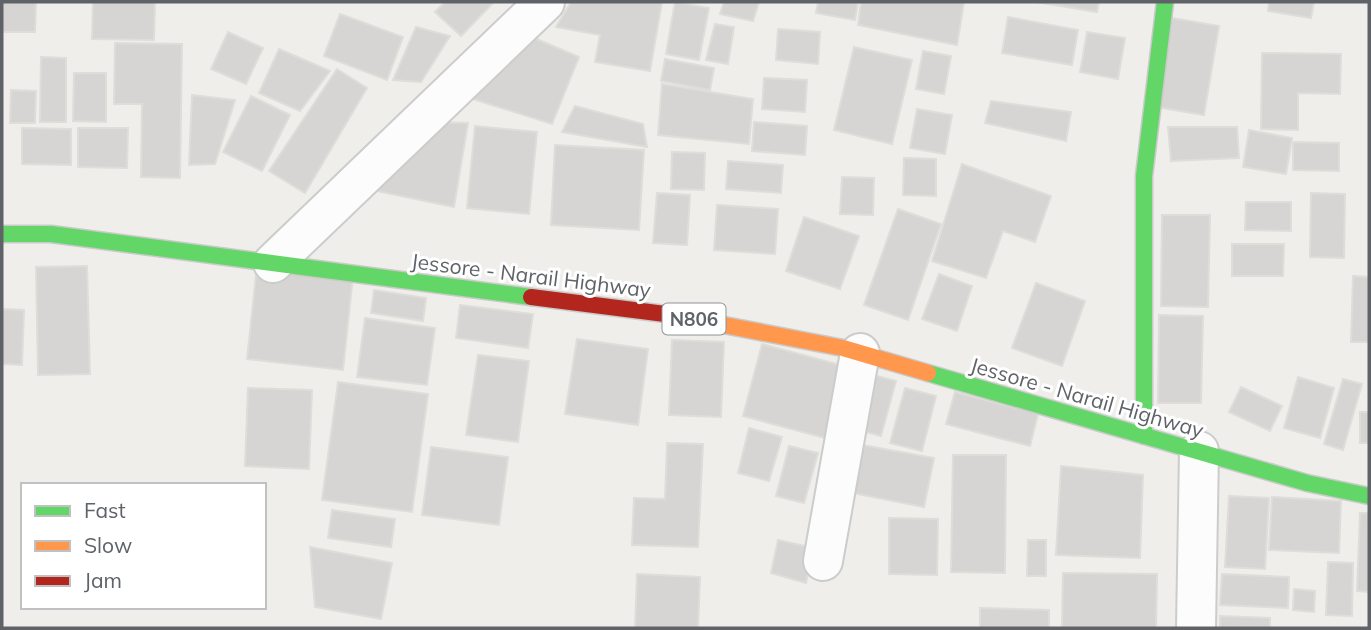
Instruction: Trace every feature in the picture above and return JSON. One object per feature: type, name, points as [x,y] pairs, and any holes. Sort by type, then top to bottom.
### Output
[{"type":"main road","points":[[1144,436],[1144,176],[1165,2]]},
{"type":"main road","name":"Jessore - Narail Highway","points":[[2,234],[51,234],[673,315],[843,348],[1307,483],[1369,496]]},
{"type":"street","points":[[273,263],[545,2]]},
{"type":"street","points":[[823,561],[859,353]]},
{"type":"street","points":[[1195,628],[1199,451]]},
{"type":"building","points":[[2,2],[36,2],[35,32],[2,32]]},
{"type":"building","points":[[93,2],[155,2],[154,40],[92,39]]},
{"type":"building","points":[[445,2],[494,2],[461,36],[435,12]]},
{"type":"building","points":[[571,2],[662,2],[650,71],[595,62],[600,35],[556,27]]},
{"type":"building","points":[[675,2],[709,8],[699,60],[666,54]]},
{"type":"building","points":[[724,2],[759,2],[753,21],[720,14]]},
{"type":"building","points":[[818,2],[858,2],[855,20],[816,13]]},
{"type":"building","points":[[861,2],[964,2],[957,45],[858,25]]},
{"type":"building","points":[[1036,2],[1099,2],[1097,12]]},
{"type":"building","points":[[1269,2],[1314,2],[1311,18],[1268,11]]},
{"type":"building","points":[[340,14],[403,37],[387,80],[324,56]]},
{"type":"building","points":[[1008,17],[1078,30],[1072,65],[1002,53]]},
{"type":"building","points":[[1172,18],[1219,26],[1204,115],[1156,107]]},
{"type":"building","points":[[715,24],[734,27],[728,64],[706,60]]},
{"type":"building","points":[[416,27],[450,36],[421,82],[393,80]]},
{"type":"building","points":[[778,29],[820,32],[818,64],[776,60]]},
{"type":"building","points":[[228,32],[263,48],[246,84],[211,69]]},
{"type":"building","points":[[1087,32],[1125,38],[1118,79],[1080,72]]},
{"type":"building","points":[[532,37],[579,57],[552,124],[473,99]]},
{"type":"building","points":[[115,43],[182,44],[180,178],[141,177],[142,104],[114,104]]},
{"type":"building","points":[[854,47],[912,60],[892,144],[834,130]]},
{"type":"building","points":[[279,49],[330,71],[300,111],[259,93]]},
{"type":"building","points":[[923,51],[951,56],[944,94],[916,89]]},
{"type":"building","points":[[1262,53],[1341,54],[1340,94],[1298,93],[1298,130],[1261,129]]},
{"type":"building","points":[[41,57],[66,58],[66,122],[40,122]]},
{"type":"building","points":[[665,59],[714,68],[710,90],[661,81]]},
{"type":"building","points":[[337,69],[367,88],[305,193],[269,171]]},
{"type":"building","points":[[74,73],[106,73],[106,122],[73,121]]},
{"type":"building","points":[[764,78],[807,80],[805,112],[762,109]]},
{"type":"building","points":[[662,84],[753,99],[749,144],[658,135]]},
{"type":"building","points":[[11,90],[36,91],[35,123],[10,123]]},
{"type":"building","points":[[192,95],[235,100],[215,164],[189,165]]},
{"type":"building","points":[[251,96],[290,115],[262,171],[223,152]]},
{"type":"building","points":[[991,101],[1071,112],[1066,141],[985,123]]},
{"type":"building","points":[[575,106],[643,124],[647,147],[562,132]]},
{"type":"building","points":[[917,109],[952,115],[945,154],[910,148]]},
{"type":"building","points":[[426,122],[468,123],[454,207],[362,188]]},
{"type":"building","points":[[754,122],[807,126],[805,155],[752,151]]},
{"type":"building","points":[[475,126],[537,132],[529,214],[467,208]]},
{"type":"building","points":[[1168,127],[1237,127],[1239,158],[1171,161]]},
{"type":"building","points":[[22,128],[71,129],[71,165],[22,164]]},
{"type":"building","points":[[78,128],[128,128],[127,168],[78,167]]},
{"type":"building","points":[[1249,130],[1292,138],[1286,174],[1243,167]]},
{"type":"building","points":[[1293,142],[1339,143],[1339,171],[1293,170]]},
{"type":"building","points":[[555,145],[644,150],[639,230],[551,225]]},
{"type":"building","points":[[672,152],[705,153],[704,190],[671,189]]},
{"type":"building","points":[[904,158],[936,159],[936,196],[903,195]]},
{"type":"building","points":[[728,161],[783,165],[781,193],[726,189]]},
{"type":"building","points":[[962,164],[1051,196],[1035,242],[1003,231],[986,278],[932,261]]},
{"type":"building","points":[[842,177],[874,178],[873,215],[840,214]]},
{"type":"building","points":[[657,193],[690,195],[687,245],[653,243]]},
{"type":"building","points":[[1311,193],[1345,194],[1344,258],[1310,257]]},
{"type":"building","points":[[1246,202],[1291,202],[1291,231],[1245,230]]},
{"type":"building","points":[[717,205],[778,209],[775,254],[714,250]]},
{"type":"building","points":[[898,209],[941,224],[908,320],[864,305]]},
{"type":"building","points":[[1162,215],[1210,215],[1208,307],[1161,306]]},
{"type":"building","points":[[804,217],[859,236],[840,289],[786,271]]},
{"type":"building","points":[[1232,244],[1284,244],[1283,276],[1232,276]]},
{"type":"building","points":[[87,266],[90,374],[38,375],[36,267]]},
{"type":"building","points":[[257,266],[353,276],[343,370],[247,359]]},
{"type":"building","points":[[939,274],[972,286],[957,331],[922,319]]},
{"type":"building","points":[[1353,276],[1369,277],[1369,342],[1351,342]]},
{"type":"building","points":[[1036,283],[1085,301],[1062,366],[1012,348]]},
{"type":"building","points":[[374,290],[426,298],[423,321],[371,313]]},
{"type":"building","points":[[460,305],[533,314],[528,348],[456,338]]},
{"type":"building","points":[[2,309],[24,310],[22,365],[2,364]]},
{"type":"building","points":[[1159,315],[1203,316],[1201,403],[1158,403]]},
{"type":"building","points":[[365,318],[435,328],[427,385],[357,377]]},
{"type":"building","points":[[577,339],[648,349],[638,425],[565,414]]},
{"type":"building","points":[[672,340],[724,342],[721,417],[669,415]]},
{"type":"building","points":[[762,344],[844,366],[825,438],[743,416]]},
{"type":"building","points":[[478,355],[529,361],[518,442],[466,435]]},
{"type":"building","points":[[854,370],[896,381],[881,436],[840,425]]},
{"type":"building","points":[[1298,377],[1334,388],[1320,438],[1284,428]]},
{"type":"building","points":[[1343,379],[1362,384],[1343,450],[1324,444]]},
{"type":"building","points":[[338,382],[428,394],[412,512],[322,500]]},
{"type":"building","points":[[1241,387],[1282,406],[1270,431],[1229,412]]},
{"type":"building","points":[[248,388],[312,390],[309,469],[245,466]]},
{"type":"building","points":[[905,388],[936,396],[922,451],[890,443]]},
{"type":"building","points":[[955,392],[1038,414],[1030,446],[946,424]]},
{"type":"building","points":[[1360,412],[1369,412],[1369,443],[1360,443]]},
{"type":"building","points":[[749,428],[782,437],[769,481],[738,473]]},
{"type":"building","points":[[846,442],[934,458],[924,507],[837,490]]},
{"type":"building","points":[[667,443],[703,444],[698,547],[632,545],[634,498],[665,499]]},
{"type":"building","points":[[789,446],[818,453],[804,503],[776,496]]},
{"type":"building","points":[[431,447],[508,457],[499,525],[422,515]]},
{"type":"building","points":[[953,455],[1006,455],[1005,573],[951,572]]},
{"type":"building","points":[[1061,466],[1143,475],[1140,558],[1056,555]]},
{"type":"building","points":[[1229,496],[1269,498],[1265,569],[1225,567]]},
{"type":"building","points":[[1272,497],[1341,501],[1339,553],[1269,550]]},
{"type":"building","points":[[332,510],[395,519],[391,547],[328,538]]},
{"type":"building","points":[[1360,513],[1369,513],[1369,592],[1357,591]]},
{"type":"building","points":[[889,518],[938,519],[937,575],[889,574]]},
{"type":"building","points":[[778,540],[814,548],[806,583],[771,573]]},
{"type":"building","points":[[1028,540],[1046,540],[1046,576],[1027,576]]},
{"type":"building","points":[[310,547],[392,563],[381,619],[315,607]]},
{"type":"building","points":[[1328,562],[1353,563],[1352,616],[1326,615]]},
{"type":"building","points":[[1063,573],[1157,574],[1156,628],[1062,628]]},
{"type":"building","points":[[637,574],[700,577],[698,628],[635,628]]},
{"type":"building","points":[[1222,574],[1289,577],[1288,608],[1220,605]]},
{"type":"building","points":[[1294,589],[1315,591],[1314,612],[1293,610]]},
{"type":"building","points":[[980,608],[1049,610],[1049,628],[980,628]]},
{"type":"building","points":[[1220,616],[1270,618],[1270,628],[1220,628]]},
{"type":"traffic: fast","points":[[1144,436],[1144,176],[1165,2]]},
{"type":"traffic: fast","points":[[2,234],[51,234],[531,297]]},
{"type":"traffic: fast","points":[[928,373],[1307,483],[1369,496]]},
{"type":"traffic: slow","points":[[703,321],[843,348],[928,373]]},
{"type":"traffic: jam","points":[[531,297],[703,321]]}]
